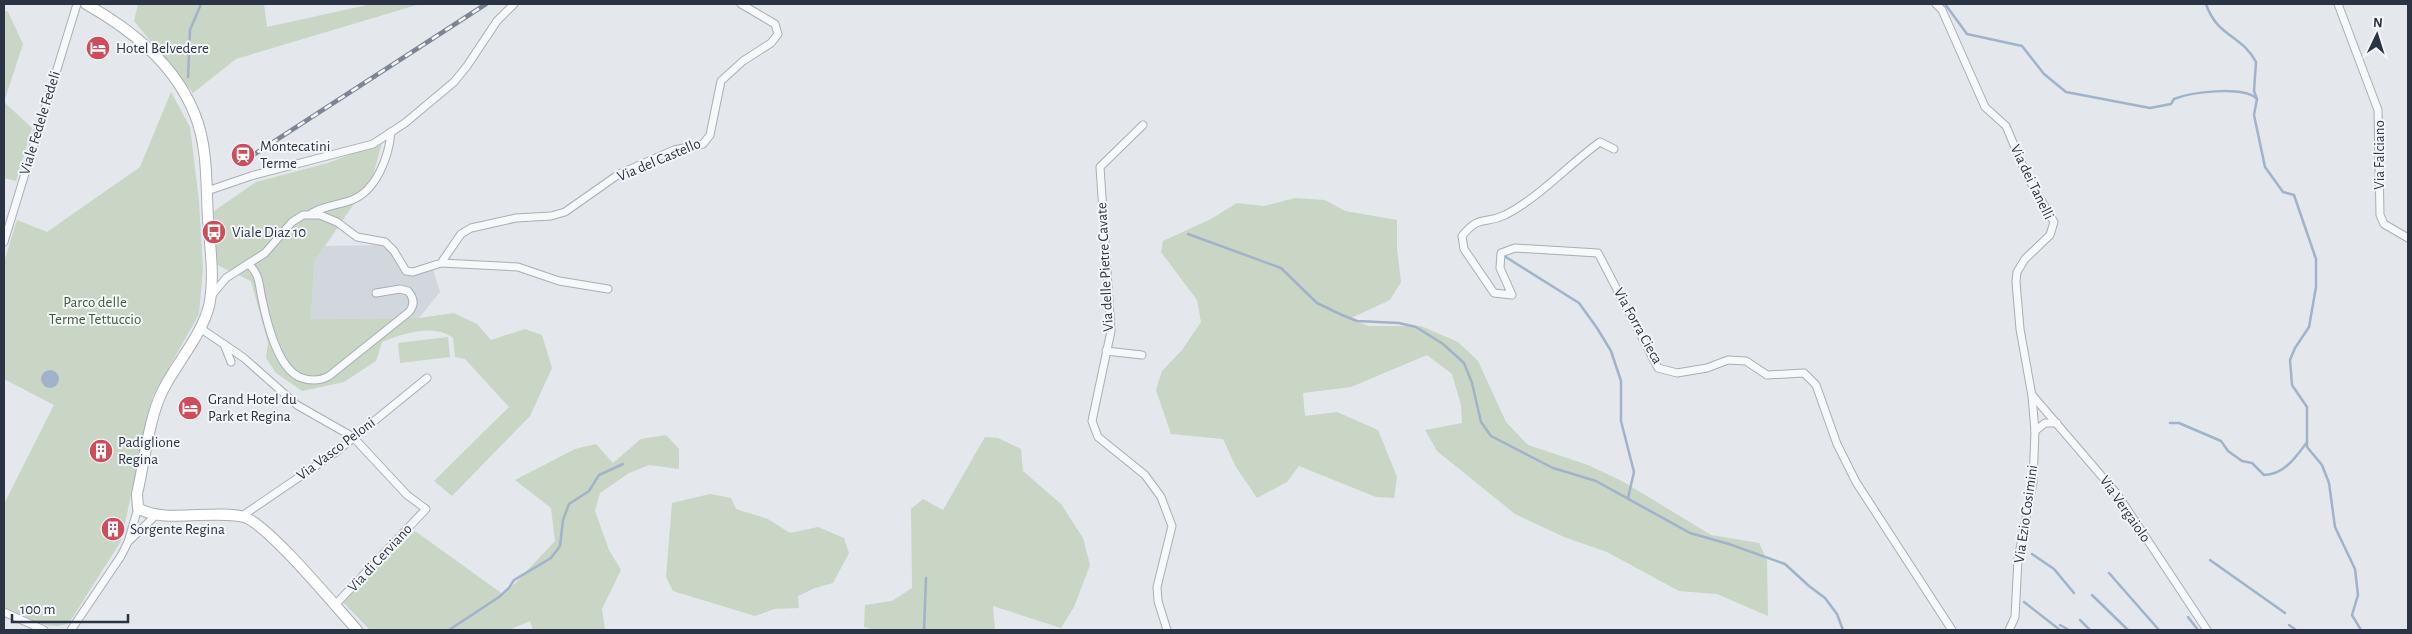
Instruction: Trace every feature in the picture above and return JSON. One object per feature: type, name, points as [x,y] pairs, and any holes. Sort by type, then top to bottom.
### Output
[{"type":"main road","points":[[86,4],[112,18],[145,44],[176,80],[195,114],[200,132],[207,191],[211,270],[210,296],[200,328],[158,399],[137,494],[138,508],[145,513],[156,515],[242,516],[251,519],[269,534],[357,630]]},
{"type":"street","name":"Viale Fedele Fedeli","points":[[4,242],[77,4]]},
{"type":"street","points":[[207,191],[251,176],[373,144],[392,132],[458,78],[496,21],[514,4]]},
{"type":"street","name":"Via del Castello","points":[[441,263],[460,234],[471,228],[516,218],[551,216],[565,212],[619,174],[674,150],[703,144],[710,135],[721,81],[742,61],[771,43],[778,34],[775,24],[741,4]]},
{"type":"street","name":"Via dei Tanelli","points":[[1936,4],[1942,10],[1985,107],[2006,126],[2027,176],[2054,222],[2050,235],[2025,258],[2017,272],[2016,282],[2020,329],[2032,396]]},
{"type":"street","name":"Via Falciano","points":[[2338,4],[2378,110],[2380,215],[2384,224],[2408,238]]},
{"type":"street","name":"Via delle Pietre Cavate","points":[[1143,125],[1100,166],[1111,331],[1092,420],[1098,437],[1145,475],[1161,497],[1172,526],[1157,587],[1158,602],[1168,630]]},
{"type":"street","points":[[210,296],[226,278],[265,252],[292,222],[303,215],[354,199],[366,192],[380,171],[392,132]]},
{"type":"street","name":"Via Forra Cieca","points":[[1614,149],[1600,142],[1518,208],[1501,217],[1473,223],[1462,236],[1464,249],[1494,293],[1512,295],[1500,268],[1501,253],[1515,248],[1598,253],[1658,368],[1677,373],[1707,368],[1728,360],[1746,361],[1767,375],[1804,373],[1816,384],[1837,444],[1856,482],[1952,630]]},
{"type":"street","points":[[311,214],[337,222],[357,238],[385,242],[409,272],[441,263],[518,267],[559,280],[608,289]]},
{"type":"street","points":[[248,264],[258,276],[264,309],[280,358],[289,370],[303,378],[317,380],[329,376],[409,312],[413,306],[412,297],[408,290],[400,289],[376,293]]},
{"type":"street","points":[[200,328],[244,358],[297,405],[353,437]]},
{"type":"street","points":[[224,344],[231,362]]},
{"type":"street","points":[[1106,351],[1142,355]]},
{"type":"street","name":"Via Vasco Peloni","points":[[242,516],[336,452],[428,378]]},
{"type":"street","name":"Via Vergaiolo","points":[[2032,396],[2117,494],[2207,630]]},
{"type":"street","name":"Via Ezio Cosimini","points":[[2009,630],[2015,617],[2018,559],[2033,482],[2035,431],[2032,396]]},
{"type":"street","points":[[2035,431],[2045,423],[2057,423]]},
{"type":"street","name":"Via di Cerviano","points":[[334,606],[426,509],[407,495],[353,437]]},
{"type":"street","points":[[71,630],[121,556],[128,542],[138,508]]},
{"type":"street","points":[[128,542],[156,515]]},
{"type":"street","points":[[4,612],[44,630]]},
{"type":"shaded area","points":[[383,245],[410,268],[433,270],[440,292],[419,318],[311,319],[314,262],[325,246]]},
{"type":"green space","points":[[138,4],[264,4],[267,27],[372,4],[420,4],[236,59],[193,93],[134,21]]},
{"type":"green space","points":[[4,10],[8,12],[23,44],[4,102]]},
{"type":"green space","name":"Parco delle Terme Tettuccio","points":[[171,92],[190,127],[199,201],[203,269],[199,314],[153,396],[121,541],[69,623],[61,626],[44,625],[4,608],[4,504],[54,405],[4,379],[4,262],[17,220],[47,232],[140,167]]},
{"type":"green space","points":[[4,102],[32,128],[16,181],[4,178]]},
{"type":"green space","points":[[382,142],[373,176],[314,262],[311,319],[419,318],[454,313],[477,324],[491,340],[525,329],[542,335],[552,368],[530,416],[452,496],[434,481],[509,407],[465,359],[455,357],[453,338],[437,331],[418,331],[390,339],[382,342],[376,361],[344,382],[302,391],[276,373],[266,358],[268,343],[251,281],[215,264],[214,211],[256,182],[328,163]]},
{"type":"green space","points":[[1295,198],[1325,200],[1345,211],[1397,220],[1397,249],[1401,282],[1390,300],[1349,319],[1369,326],[1421,326],[1458,342],[1478,361],[1506,422],[1528,445],[1588,465],[1622,481],[1711,535],[1759,543],[1767,560],[1768,616],[1717,594],[1679,591],[1607,552],[1564,537],[1515,514],[1437,451],[1425,430],[1462,423],[1461,405],[1452,374],[1427,355],[1351,387],[1303,393],[1305,416],[1337,412],[1378,430],[1397,477],[1394,498],[1376,497],[1299,466],[1287,482],[1257,498],[1236,467],[1223,439],[1171,434],[1156,390],[1162,371],[1182,350],[1201,322],[1197,300],[1161,252],[1163,241],[1211,219],[1237,203],[1264,206]]},
{"type":"green space","points":[[448,337],[450,357],[400,363],[398,343]]},
{"type":"green space","points":[[666,435],[679,449],[679,469],[649,465],[629,473],[600,493],[595,511],[609,550],[621,570],[602,609],[605,630],[533,630],[530,621],[509,630],[370,630],[343,602],[415,531],[504,595],[555,541],[551,508],[515,480],[575,449],[596,444],[613,463],[641,439]]},
{"type":"green space","points":[[985,437],[998,438],[1021,449],[1023,471],[1061,504],[1083,538],[1090,565],[1074,607],[1061,628],[993,606],[995,630],[874,630],[864,627],[865,605],[892,601],[912,588],[911,509],[923,499],[943,510]]},
{"type":"green space","points":[[710,494],[731,498],[736,509],[768,519],[790,533],[818,527],[844,538],[849,553],[833,583],[815,588],[798,596],[799,608],[774,609],[755,616],[673,591],[666,577],[672,503]]},
{"type":"water","points":[[50,370],[56,373],[59,379],[56,385],[50,388],[44,385],[41,379],[44,373]]},
{"type":"waterway","points":[[188,77],[190,30],[201,4]]},
{"type":"waterway","points":[[1945,4],[1967,34],[2022,46],[2044,74],[2066,92],[2150,108],[2171,104],[2174,99],[2203,92],[2239,92],[2256,98]]},
{"type":"waterway","points":[[2206,4],[2216,23],[2244,46],[2256,62],[2254,91],[2257,99],[2254,115],[2265,167],[2283,192],[2294,195],[2316,259],[2316,287],[2309,327],[2295,348],[2290,360],[2292,385],[2307,407],[2307,447],[2322,465],[2329,483],[2335,527],[2355,569],[2358,595],[2352,615],[2361,630]]},
{"type":"waterway","points":[[1188,234],[1281,268],[1317,303],[1342,315],[1357,321],[1399,323],[1416,327],[1443,344],[1464,363],[1472,383],[1481,422],[1491,436],[1553,468],[1596,481],[1690,533],[1729,544],[1785,564],[1825,598],[1837,614],[1843,630]]},
{"type":"waterway","points":[[1501,254],[1579,303],[1611,351],[1621,381],[1621,421],[1634,472],[1628,498]]},
{"type":"waterway","points":[[2170,423],[2179,423],[2221,441],[2228,451],[2242,461],[2252,463],[2264,475],[2278,472],[2284,468],[2294,459],[2307,442]]},
{"type":"waterway","points":[[449,630],[499,597],[509,588],[514,580],[551,558],[560,546],[563,520],[569,504],[589,491],[599,475],[623,464]]},
{"type":"waterway","points":[[2032,554],[2054,569],[2074,593]]},
{"type":"waterway","points":[[2210,560],[2285,613]]},
{"type":"waterway","points":[[2109,573],[2159,630]]},
{"type":"waterway","points":[[924,630],[926,578]]},
{"type":"waterway","points":[[2092,595],[2128,630]]},
{"type":"waterway","points":[[2024,602],[2060,630]]},
{"type":"waterway","points":[[2188,617],[2198,630]]},
{"type":"waterway","points":[[2080,620],[2090,630]]},
{"type":"waterway","points":[[2060,625],[2069,630]]},
{"type":"waterway","points":[[2289,625],[2296,630]]},
{"type":"railway","points":[[244,161],[486,4]]},
{"type":"place","name":"Hotel Belvedere","points":[[98,48]]},
{"type":"place","name":"Montecatini Terme","points":[[243,155]]},
{"type":"place","name":"Viale Diaz 10","points":[[214,232]]},
{"type":"place","name":"Grand Hotel du Park et Regina","points":[[190,408]]},
{"type":"place","name":"Padiglione Regina","points":[[101,451]]},
{"type":"place","name":"Sorgente Regina","points":[[113,529]]}]
